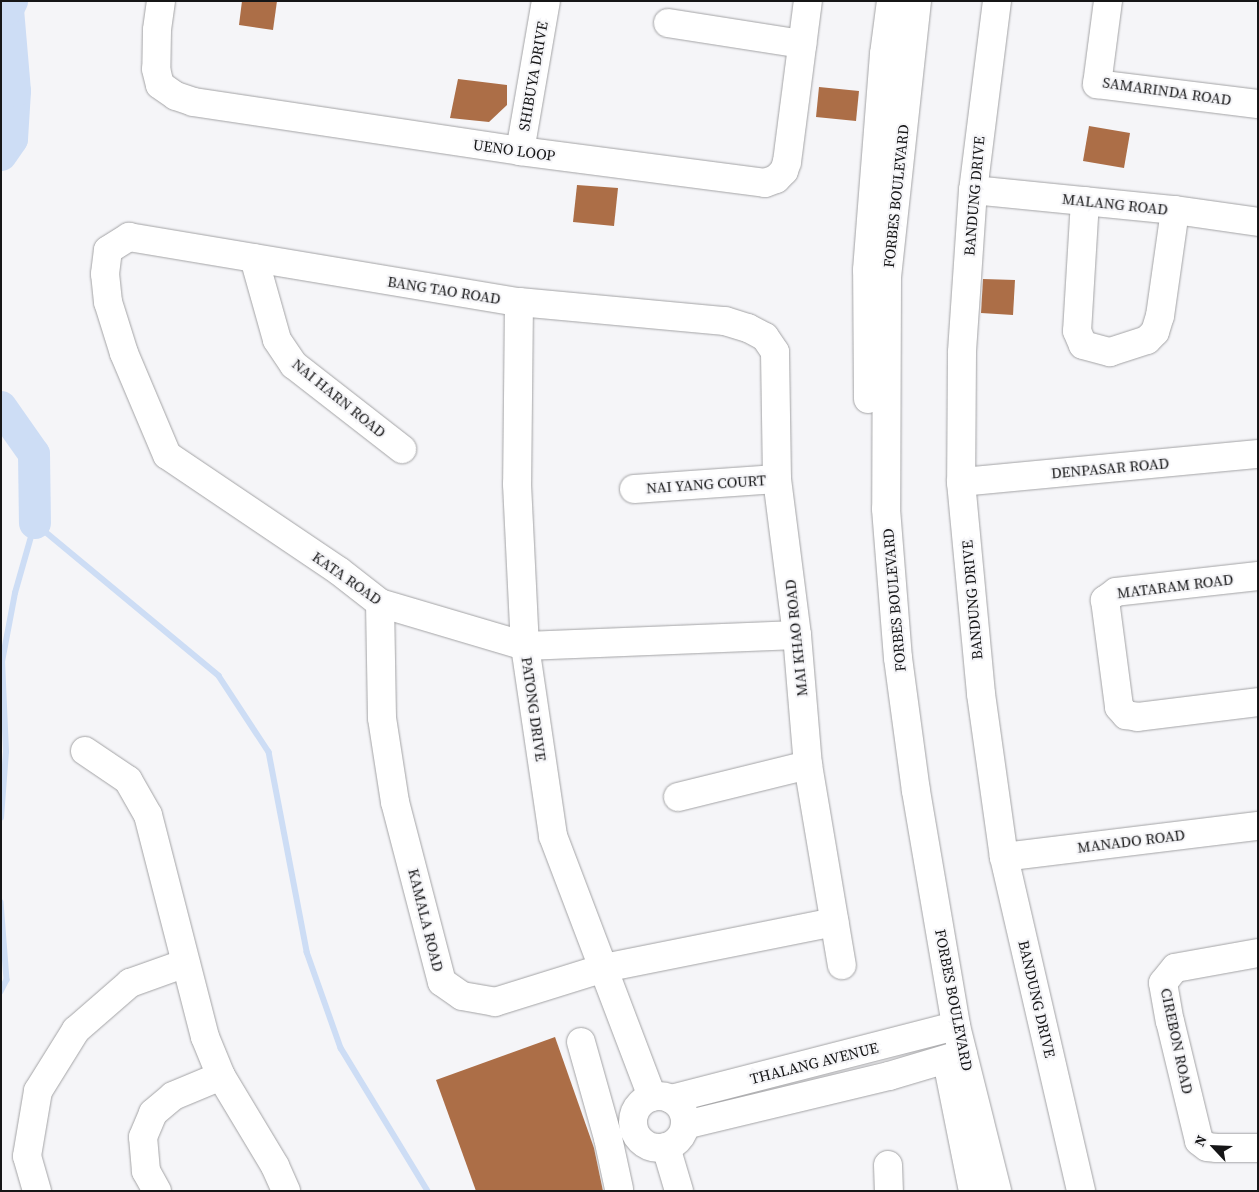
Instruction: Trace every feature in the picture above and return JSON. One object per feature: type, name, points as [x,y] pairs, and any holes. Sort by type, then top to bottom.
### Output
[{"type":"street","name":"UENO LOOP","points":[[161,1],[157,30],[156,69],[160,85],[176,96],[193,102],[313,122],[765,183],[784,171],[787,162],[808,1]]},
{"type":"street","name":"SHIBUYA DRIVE","points":[[520,151],[546,1]]},
{"type":"street","name":"FORBES BOULEVARD","points":[[891,1],[884,54],[867,270],[869,520],[878,637],[896,774],[947,1029],[997,1191]]},
{"type":"street","name":"FORBES BOULEVARD","points":[[917,1],[888,278],[886,509],[899,667],[947,1029]]},
{"type":"street","name":"BANDUNG DRIVE","points":[[997,1],[973,190],[962,353],[961,482],[980,694],[1004,857],[1081,1191]]},
{"type":"street","name":"SAMARINDA ROAD","points":[[1108,1],[1097,84],[1258,104]]},
{"type":"street","points":[[668,23],[802,44]]},
{"type":"street","name":"MALANG ROAD","points":[[973,190],[1176,210],[1258,222]]},
{"type":"street","points":[[1085,201],[1076,331],[1083,345],[1110,352],[1147,340],[1155,332],[1160,316],[1176,210]]},
{"type":"street","name":"BANG TAO ROAD","points":[[108,250],[129,236],[519,302],[725,321],[748,328],[766,337],[775,352]]},
{"type":"street","name":"KATA ROAD","points":[[108,250],[105,274],[111,310],[124,353],[167,455],[339,571],[380,603],[525,646],[797,635]]},
{"type":"street","name":"NAI HARN ROAD","points":[[254,258],[277,340],[294,365],[402,449]]},
{"type":"street","name":"PATONG DRIVE","points":[[519,302],[517,484],[525,646],[553,836],[604,968],[662,1098]]},
{"type":"street","name":"MAI KHAO ROAD","points":[[775,352],[778,478],[797,635],[808,765],[842,965]]},
{"type":"street","name":"DENPASAR ROAD","points":[[961,482],[1258,454]]},
{"type":"street","name":"NAI YANG COURT","points":[[634,488],[778,478]]},
{"type":"street","name":"MATARAM ROAD","points":[[1258,576],[1116,592],[1105,600],[1119,707],[1126,714],[1138,717],[1258,702]]},
{"type":"street","name":"KAMALA ROAD","points":[[380,603],[382,718],[395,802],[442,982],[462,996],[495,1002],[604,968],[834,922]]},
{"type":"street","points":[[85,751],[128,780],[148,815],[205,1037],[221,1076],[275,1166],[286,1191]]},
{"type":"street","points":[[678,797],[808,765]]},
{"type":"street","name":"MANADO ROAD","points":[[1004,857],[1258,826]]},
{"type":"street","name":"CIREBON ROAD","points":[[1258,953],[1175,968],[1163,983],[1170,1021],[1199,1140],[1207,1147],[1258,1148]]},
{"type":"street","points":[[37,1191],[28,1156],[38,1091],[76,1030],[130,983],[186,963]]},
{"type":"street","name":"THALANG AVENUE","points":[[662,1098],[947,1029]]},
{"type":"street","points":[[581,1042],[608,1138],[619,1189]]},
{"type":"street","name":"FORBES BOULEVARD","points":[[955,1057],[973,1191]]},
{"type":"street","name":"THALANG AVENUE","points":[[685,1124],[889,1076],[955,1057]]},
{"type":"street","points":[[156,1191],[146,1171],[142,1137],[153,1112],[173,1096],[221,1076]]},
{"type":"street","points":[[662,1098],[682,1110],[685,1124],[679,1138],[666,1147],[658,1148],[642,1142],[634,1128],[635,1112],[645,1100],[662,1098]]},
{"type":"street","points":[[608,1138],[634,1128]]},
{"type":"street","points":[[666,1147],[679,1191]]},
{"type":"building","points":[[242,1],[277,1],[273,30],[239,25]]},
{"type":"building","points":[[458,79],[507,85],[507,105],[489,122],[450,118]]},
{"type":"building","points":[[819,87],[859,91],[856,121],[816,117]]},
{"type":"building","points":[[1089,126],[1130,133],[1124,168],[1083,161]]},
{"type":"building","points":[[577,185],[618,188],[614,226],[573,222]]},
{"type":"building","points":[[983,279],[1015,280],[1013,315],[981,313]]},
{"type":"building","points":[[555,1037],[594,1148],[603,1191],[476,1191],[436,1080]]},
{"type":"waterway","points":[[1,155],[12,139],[15,91],[8,9],[12,1]]},
{"type":"waterway","points":[[1,407],[34,454],[35,523]]},
{"type":"waterway","points":[[1,818],[6,752],[2,662],[15,593],[35,523],[219,676],[269,752],[307,952],[341,1048],[428,1191]]},
{"type":"waterway","points":[[1,902],[7,980],[1,992]]}]
